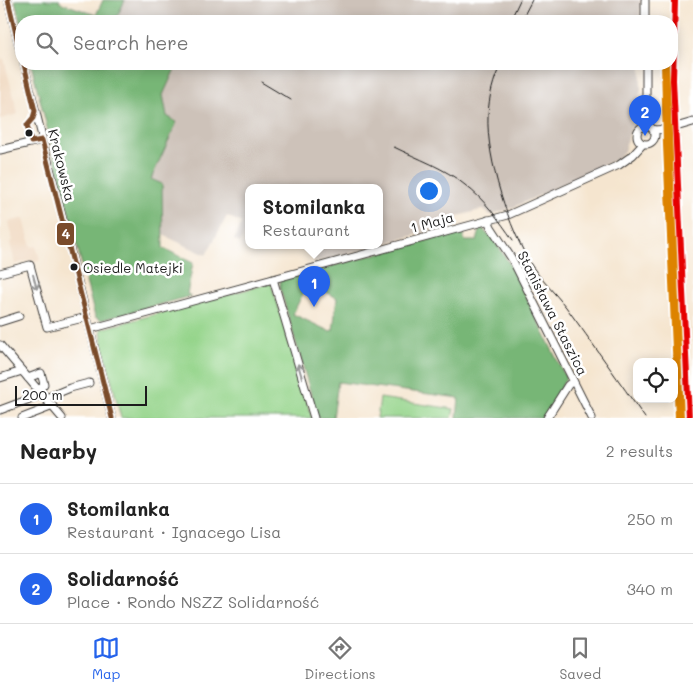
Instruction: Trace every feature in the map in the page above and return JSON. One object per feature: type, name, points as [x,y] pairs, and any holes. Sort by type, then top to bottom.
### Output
[{"type":"street","points":[[8,0],[15,29]]},
{"type":"street","points":[[645,0],[645,15]]},
{"type":"street","name":"Krakowska","points":[[25,70],[112,418]]},
{"type":"street","points":[[646,70],[646,103],[650,129],[650,144],[640,142],[636,132],[650,129],[669,128],[693,122]]},
{"type":"street","points":[[0,150],[42,140]]},
{"type":"street","name":"1 Maja","points":[[383,249],[521,209],[619,165],[628,158],[640,142]]},
{"type":"street","name":"Stanisława Staszica","points":[[488,220],[512,259],[592,418]]},
{"type":"street","name":"1 Maja","points":[[90,329],[382,249]]},
{"type":"street","points":[[0,273],[30,265],[47,327],[87,317]]},
{"type":"street","points":[[273,279],[314,418]]},
{"type":"street","points":[[0,322],[19,316]]},
{"type":"street","points":[[2,349],[62,418]]},
{"type":"street","points":[[0,378],[22,371]]},
{"type":"street","points":[[28,378],[42,375],[44,384],[42,394]]},
{"type":"street","points":[[547,418],[568,385],[573,381]]},
{"type":"street","points":[[0,410],[42,394],[89,383]]},
{"type":"street","points":[[22,418],[53,406]]},
{"type":"shaded area","points":[[125,0],[640,0],[640,15],[118,15]]},
{"type":"shaded area","points":[[4,59],[18,114],[0,119],[0,60]]},
{"type":"shaded area","points":[[174,70],[641,70],[641,91],[629,119],[632,126],[624,151],[619,158],[512,208],[490,215],[484,209],[447,219],[445,227],[383,244],[383,184],[245,184],[245,233],[240,243],[234,240],[242,223],[227,216],[206,255],[163,235],[162,184],[151,179],[176,124],[175,121],[167,116],[163,95]]},
{"type":"shaded area","points":[[24,218],[30,243],[32,247],[36,246],[40,260],[15,264],[10,242],[13,241],[9,222]]},
{"type":"shaded area","points":[[318,249],[366,249],[313,263]]},
{"type":"green space","points":[[15,0],[60,0],[59,2],[96,15],[18,15]]},
{"type":"green space","points":[[103,0],[125,0],[118,15],[96,15]]},
{"type":"green space","points":[[33,70],[174,70],[163,95],[167,116],[175,121],[176,124],[151,179],[162,184],[163,248],[193,263],[187,294],[191,296],[101,320],[95,317]]},
{"type":"green space","points":[[483,225],[483,229],[488,235],[490,234],[511,266],[566,378],[545,418],[457,418],[459,398],[338,382],[333,418],[318,418],[280,288],[280,280],[457,232],[464,234],[463,238],[466,241],[477,241]],"holes":[[[305,289],[321,289],[337,298],[333,330],[329,331],[293,314]]]},
{"type":"green space","points":[[271,283],[312,418],[121,418],[102,342],[101,329]]},
{"type":"green space","points":[[380,398],[454,409],[452,418],[377,418]]},
{"type":"railway","points":[[513,15],[520,0]]},
{"type":"railway","points":[[524,15],[532,0]]},
{"type":"railway","points":[[498,70],[490,95],[488,133],[495,172],[507,214],[523,251],[532,266],[566,307],[645,418]]},
{"type":"railway","points":[[261,82],[291,100]]},
{"type":"railway","points":[[394,147],[440,169],[465,185],[485,204],[513,240]]},
{"type":"transit line","name":"4","points":[[8,0],[15,30]]},
{"type":"transit line","points":[[675,0],[675,15]]},
{"type":"transit line","name":"4","points":[[25,70],[35,111],[33,118],[27,125],[31,142],[42,140],[112,418]]},
{"type":"transit line","points":[[664,70],[678,418]]},
{"type":"transit line","points":[[666,70],[681,418]]},
{"type":"transit line","points":[[673,70],[689,418]]},
{"type":"place","name":"Solidarność","points":[[645,136]]},
{"type":"place","name":"Osiedle Matejki","points":[[74,267]]},
{"type":"place","name":"Stomilanka","points":[[314,307]]}]
